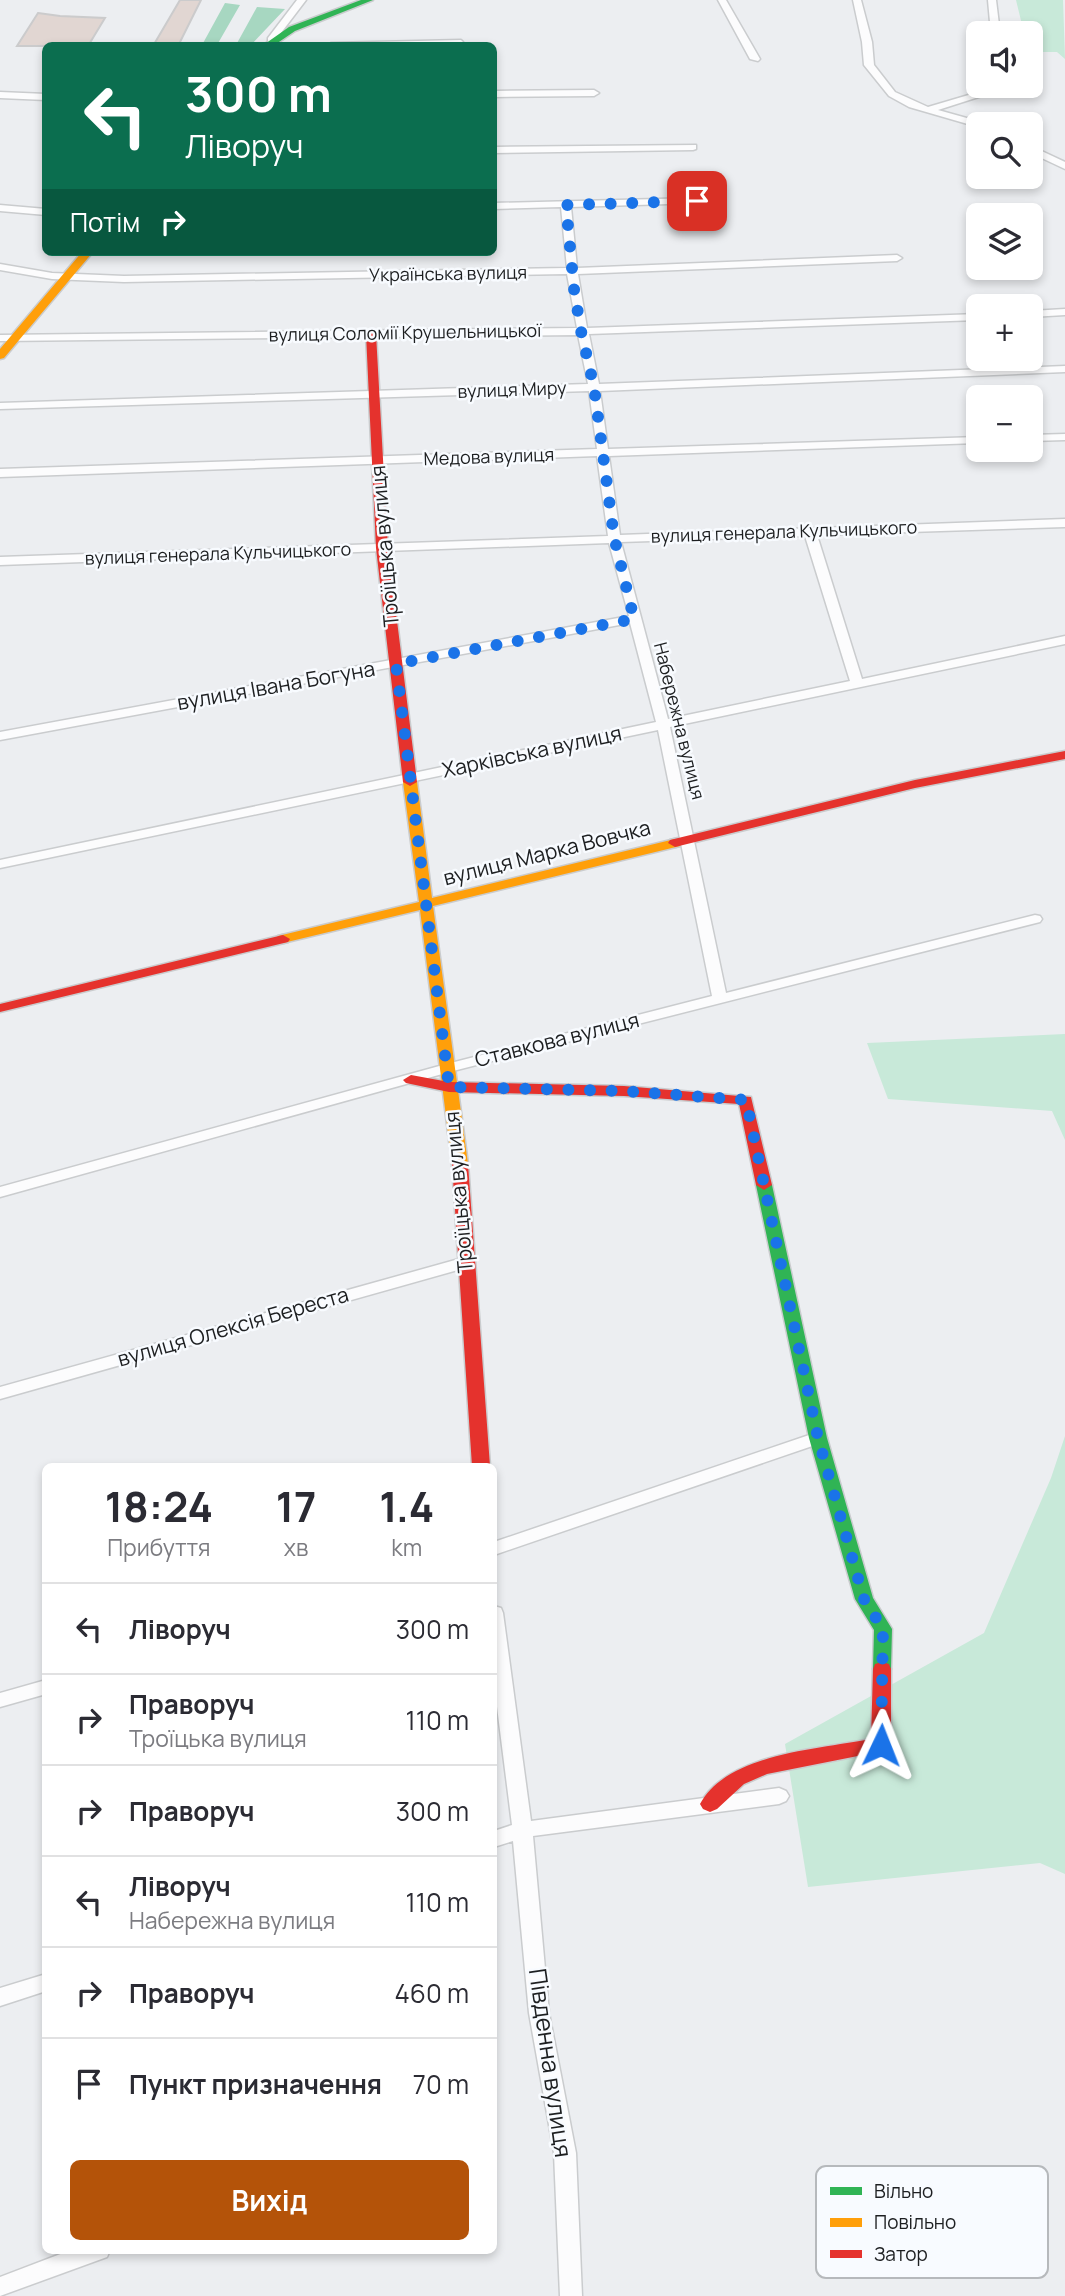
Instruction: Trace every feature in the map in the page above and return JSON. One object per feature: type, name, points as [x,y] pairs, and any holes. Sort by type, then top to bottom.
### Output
[{"type":"street","points":[[269,42],[302,0]]},
{"type":"street","points":[[270,42],[316,19],[369,0]]},
{"type":"street","points":[[722,0],[755,59]]},
{"type":"street","points":[[857,0],[867,42],[869,65],[876,76],[899,100],[966,121]]},
{"type":"street","points":[[992,0],[995,21]]},
{"type":"street","points":[[497,94],[593,93]]},
{"type":"street","points":[[0,95],[42,97]]},
{"type":"street","points":[[928,110],[968,98]]},
{"type":"street","points":[[497,150],[694,147]]},
{"type":"street","points":[[1043,155],[1065,166]]},
{"type":"street","points":[[497,206],[697,201]]},
{"type":"street","name":"Набережна вулиця","points":[[566,205],[572,271],[581,331],[594,387],[614,537],[663,724],[720,998]]},
{"type":"street","points":[[0,208],[42,212]]},
{"type":"street","points":[[0,356],[7,339],[84,256]]},
{"type":"street","name":"Українська вулиця","points":[[0,267],[65,277],[124,279],[572,271],[897,258]]},
{"type":"street","points":[[1043,313],[1065,312]]},
{"type":"street","name":"вулиця Соломії Крушельницької","points":[[7,339],[581,331],[966,317]]},
{"type":"street","name":"Троїцька вулиця","points":[[372,334],[382,548],[425,904],[463,1187],[481,1463]]},
{"type":"street","name":"вулиця Миру","points":[[0,406],[373,396],[1065,369]]},
{"type":"street","points":[[1043,438],[1065,437]]},
{"type":"street","name":"Медова вулиця","points":[[0,473],[966,440]]},
{"type":"street","name":"вулиця генерала Кульчицького","points":[[0,561],[1065,523]]},
{"type":"street","points":[[810,531],[857,683]]},
{"type":"street","name":"вулиця Івана Богуна","points":[[0,736],[634,619]]},
{"type":"street","name":"Харківська вулиця","points":[[0,864],[1065,640]]},
{"type":"street","name":"вулиця Марка Вовчка","points":[[0,1008],[915,784],[1065,755]]},
{"type":"street","name":"Ставкова вулиця","points":[[0,1192],[448,1068],[1035,919]]},
{"type":"street","points":[[411,1080],[449,1087],[624,1091],[746,1100],[818,1438],[864,1599],[883,1629],[881,1745],[764,1767],[737,1779],[709,1804]]},
{"type":"street","name":"вулиця Олексія Береста","points":[[0,1393],[466,1262]]},
{"type":"street","points":[[497,1548],[818,1438]]},
{"type":"street","points":[[497,1636],[522,1830]]},
{"type":"street","points":[[0,1700],[42,1688]]},
{"type":"street","points":[[497,1838],[522,1830],[779,1796]]},
{"type":"street","name":"Південна вулиця","points":[[522,1830],[539,2013],[565,2153],[571,2296]]},
{"type":"street","points":[[0,1997],[42,1983]]},
{"type":"street","points":[[0,2287],[88,2254]]},
{"type":"green space","points":[[1016,0],[1063,0],[1065,59],[1057,52],[1043,52],[1043,21],[1021,21]]},
{"type":"green space","points":[[225,3],[240,5],[219,42],[204,42]]},
{"type":"green space","points":[[257,7],[285,9],[254,42],[238,42]]},
{"type":"green space","points":[[1065,1034],[1065,1140],[1052,1111],[888,1099],[867,1043]]},
{"type":"green space","points":[[1065,1436],[1065,1874],[1040,1863],[808,1887],[785,1744],[984,1633],[1051,1478]]},
{"type":"building","points":[[180,0],[201,0],[180,42],[155,42]]},
{"type":"building","points":[[38,13],[105,18],[90,42],[42,42],[42,46],[17,46]]},
{"type":"traffic: fast","points":[[272,42],[292,29],[369,0]]},
{"type":"traffic: fast","points":[[764,1185],[818,1438],[864,1599],[883,1629],[882,1669]]},
{"type":"traffic: slow","points":[[0,356],[85,256]]},
{"type":"traffic: slow","points":[[410,782],[460,1164]]},
{"type":"traffic: slow","points":[[283,939],[675,843]]},
{"type":"traffic: jam","points":[[371,334],[382,548],[410,782]]},
{"type":"traffic: jam","points":[[675,843],[915,784],[1065,755]]},
{"type":"traffic: jam","points":[[0,1008],[283,939]]},
{"type":"traffic: jam","points":[[411,1080],[449,1087],[624,1091],[746,1100],[764,1185]]},
{"type":"traffic: jam","points":[[460,1164],[481,1463]]},
{"type":"traffic: jam","points":[[710,1804],[737,1779],[764,1767],[881,1745],[882,1669]]},
{"type":"route","points":[[697,201],[566,205],[574,289],[594,387],[614,537],[634,619],[396,664],[449,1087],[624,1091],[746,1100],[818,1438],[864,1599],[883,1629],[881,1745]]}]
